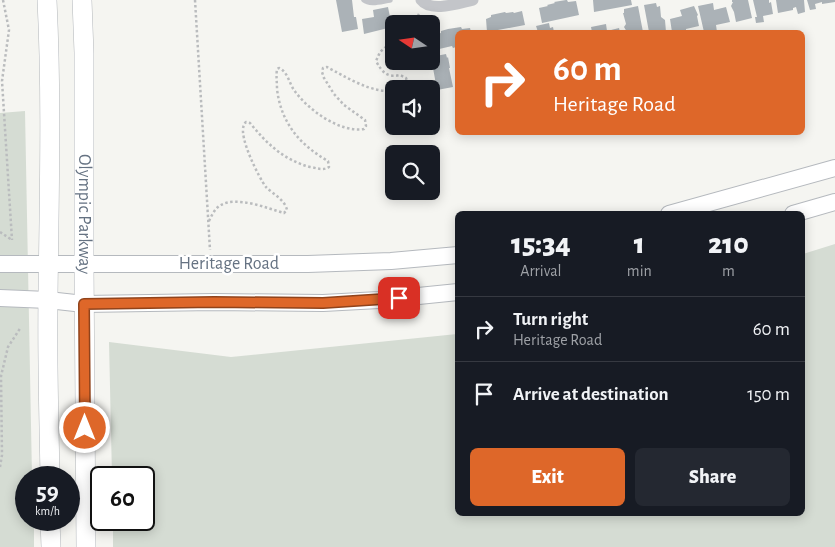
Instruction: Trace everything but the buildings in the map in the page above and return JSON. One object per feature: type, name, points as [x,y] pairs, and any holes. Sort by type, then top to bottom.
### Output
[{"type":"main road","name":"Olympic Parkway","points":[[47,0],[50,57],[48,300],[50,466]]},
{"type":"main road","name":"Olympic Parkway","points":[[82,0],[84,53],[86,547]]},
{"type":"main road","points":[[680,211],[835,168]]},
{"type":"main road","points":[[804,211],[835,202]]},
{"type":"main road","name":"Heritage Road","points":[[0,264],[347,263],[455,255]]},
{"type":"main road","points":[[0,298],[84,304],[323,303],[380,300],[455,292]]},
{"type":"main road","points":[[50,531],[51,547]]},
{"type":"street","points":[[422,2],[436,7],[473,0]]},
{"type":"lane","points":[[364,0],[371,2],[390,0]]},
{"type":"path","points":[[0,232],[12,240],[2,81],[8,30],[3,0]]},
{"type":"path","points":[[196,0],[211,264]]},
{"type":"path","points":[[385,48],[380,52],[376,62],[386,75],[394,77],[400,75],[407,80]]},
{"type":"path","points":[[209,221],[217,208],[227,203],[239,202],[284,213],[287,210],[284,203],[266,186],[252,164],[243,128],[246,122],[270,146],[284,156],[322,170],[329,166],[328,161],[304,144],[294,133],[285,118],[278,98],[276,76],[279,68],[284,70],[293,88],[303,102],[313,111],[342,126],[360,130],[364,129],[365,120],[344,105],[334,94],[324,78],[323,68],[327,67],[372,88],[385,91]]},
{"type":"path","points":[[0,468],[2,455],[1,376],[8,347],[21,327]]},
{"type":"shaded area","points":[[25,111],[32,466],[15,466],[15,531],[34,531],[34,547],[0,547],[0,113]]},
{"type":"shaded area","points":[[835,244],[835,547],[113,547],[113,531],[155,531],[155,466],[112,466],[109,342],[231,357],[455,334],[455,516],[805,516],[805,253]]},
{"type":"route","points":[[85,428],[84,304],[323,303],[399,298]]}]
